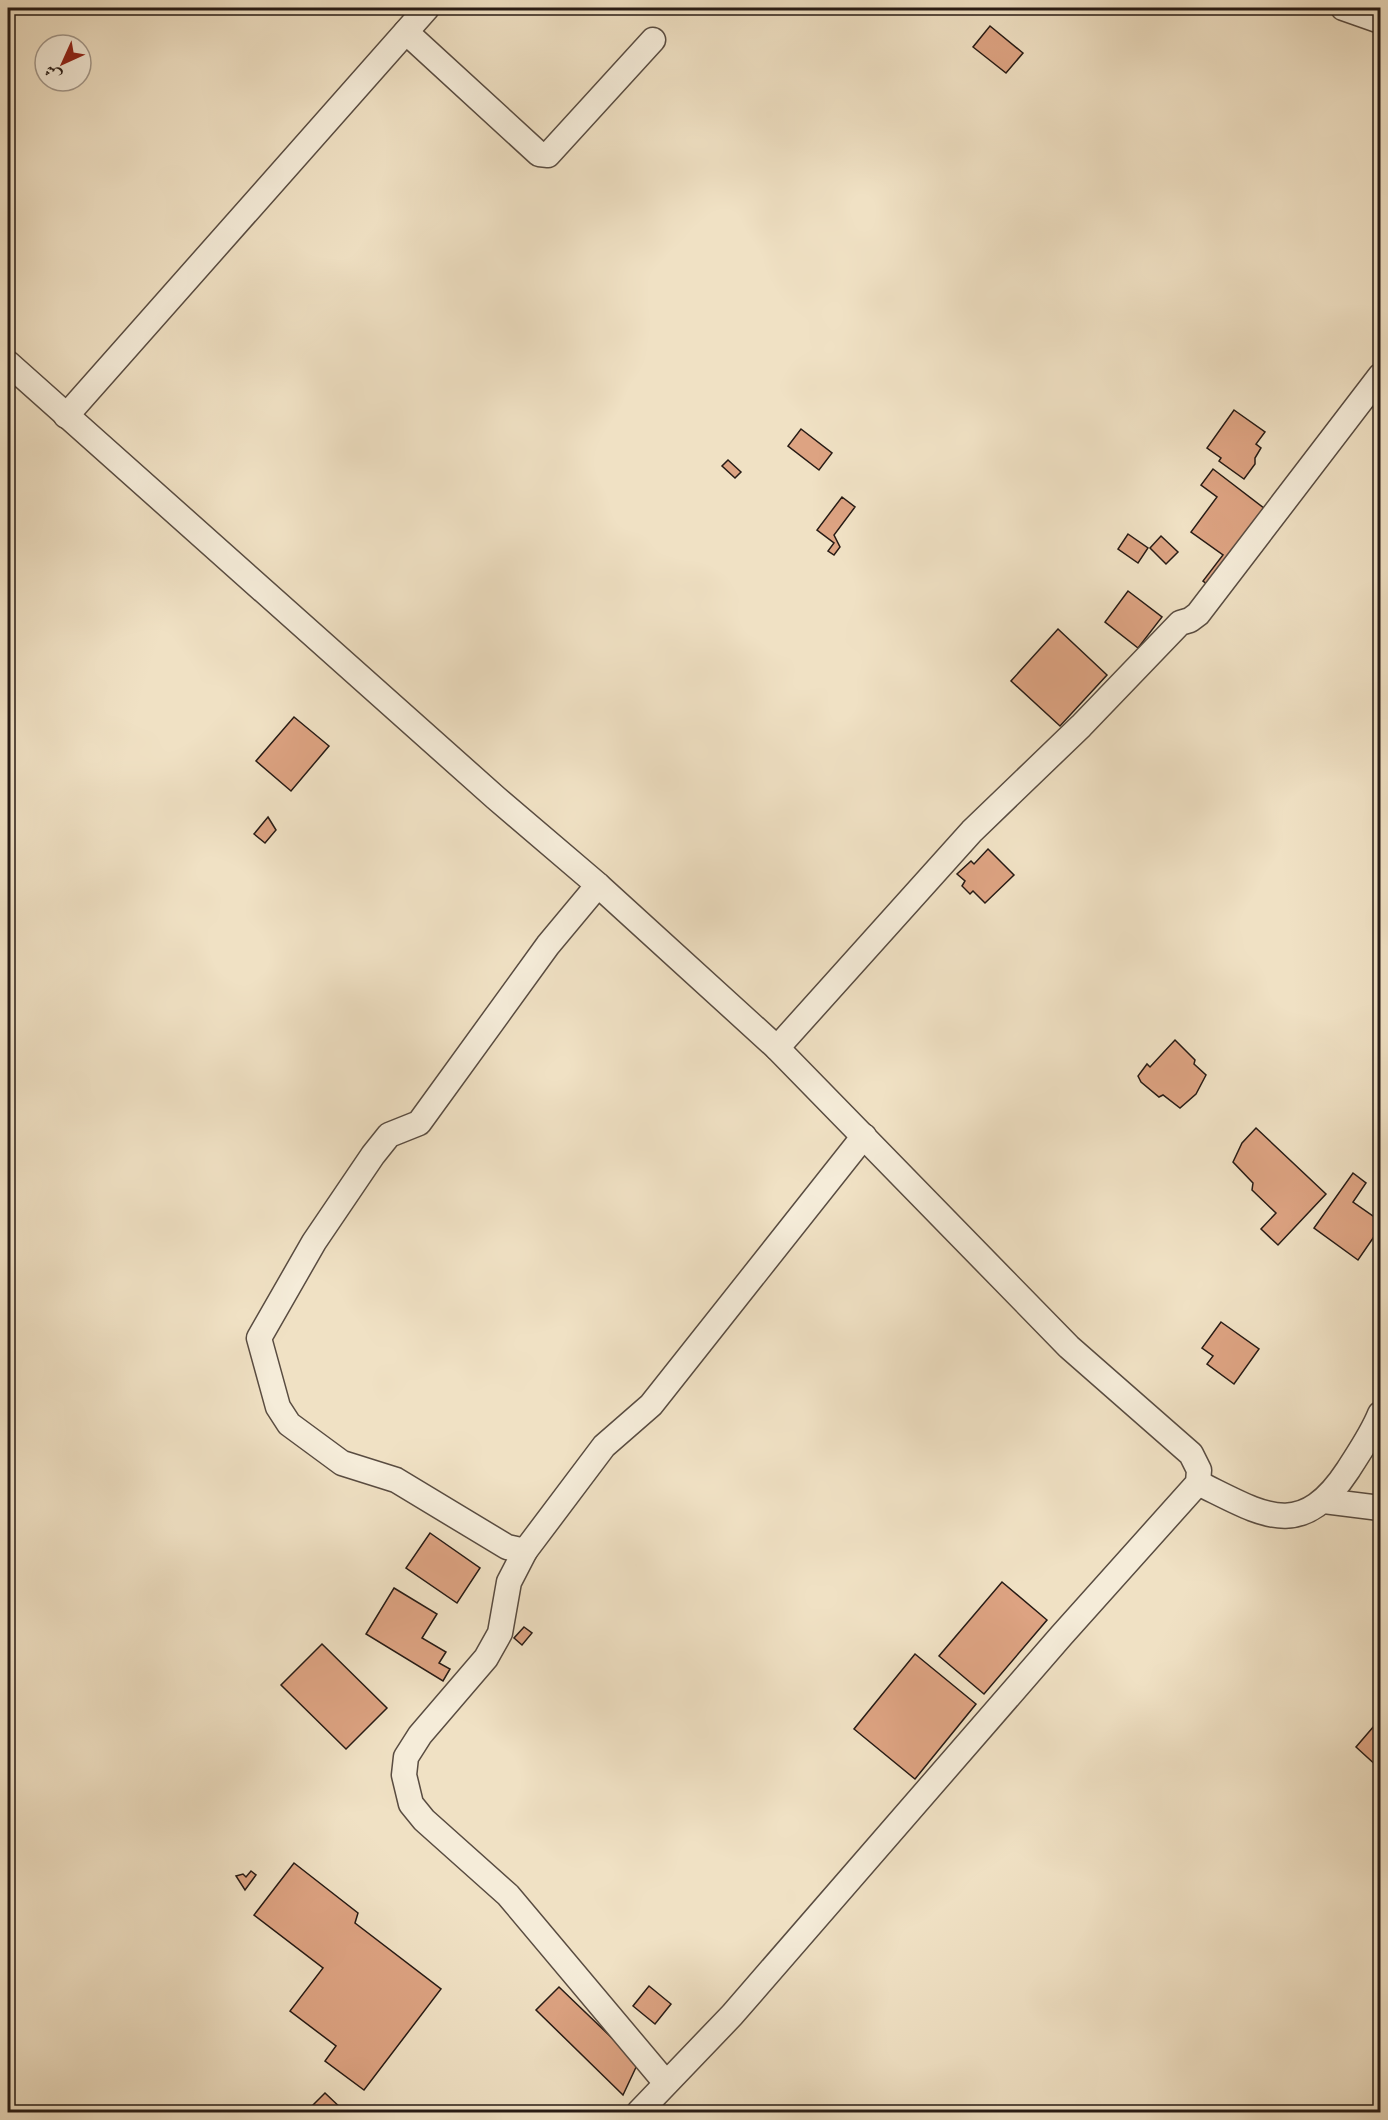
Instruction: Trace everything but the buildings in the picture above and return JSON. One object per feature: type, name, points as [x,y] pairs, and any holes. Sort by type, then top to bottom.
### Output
[{"type":"street","points":[[66,416],[427,8]]},
{"type":"street","points":[[1342,8],[1380,21]]},
{"type":"street","points":[[406,32],[539,154],[548,155],[653,40]]},
{"type":"street","points":[[8,363],[496,798],[598,885],[777,1048],[1069,1347],[1191,1454],[1199,1470],[1197,1483],[1053,1645],[732,2015],[639,2112]]},
{"type":"street","points":[[777,1048],[972,831],[1081,726],[1180,622],[1190,620],[1198,614],[1380,376]]},
{"type":"street","points":[[525,1551],[507,1547],[396,1480],[342,1463],[289,1424],[279,1407],[259,1338],[314,1242],[373,1155],[388,1135],[419,1123],[548,945],[598,885]]},
{"type":"street","points":[[666,2083],[508,1895],[424,1820],[411,1804],[404,1775],[406,1757],[420,1735],[486,1658],[500,1633],[509,1582],[525,1551],[604,1446],[651,1404],[864,1136]]},
{"type":"street","points":[[1197,1483],[1256,1511],[1283,1516],[1308,1512],[1324,1501],[1367,1440],[1380,1414]]},
{"type":"street","points":[[1324,1501],[1380,1508]]}]
